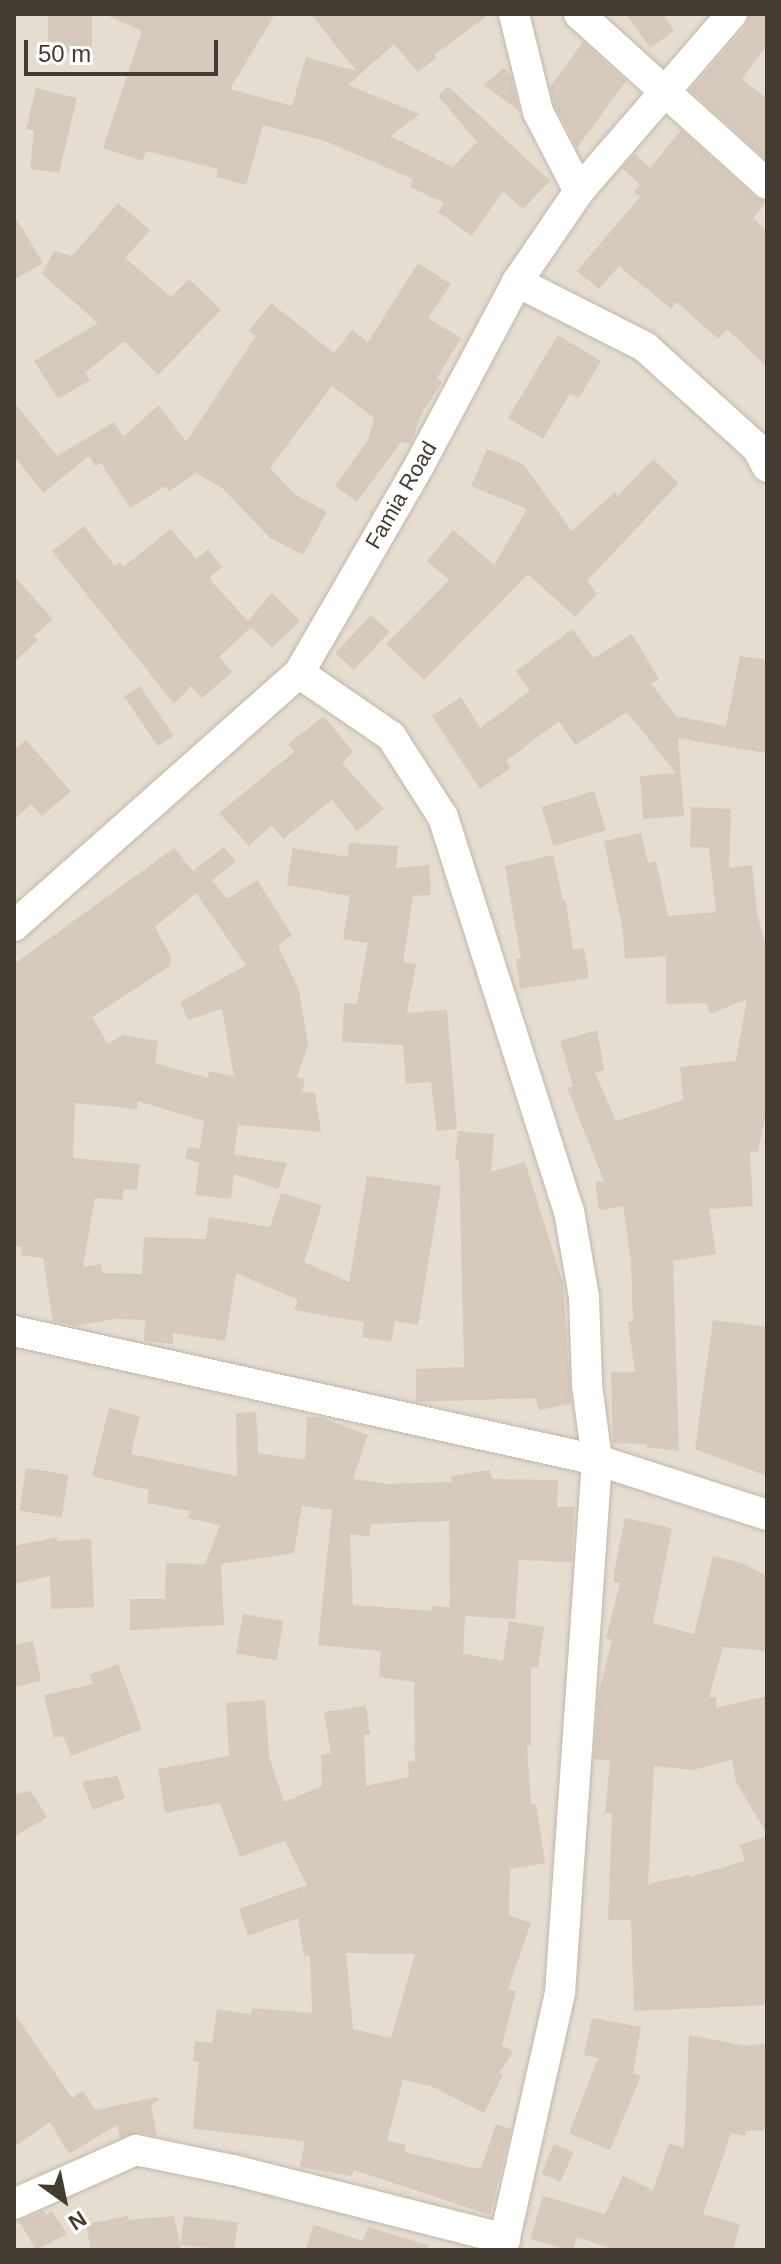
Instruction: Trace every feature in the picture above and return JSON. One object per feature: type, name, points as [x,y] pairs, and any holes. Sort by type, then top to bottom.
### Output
[{"type":"street","points":[[514,14],[538,112],[579,191]]},
{"type":"street","points":[[579,14],[767,184]]},
{"type":"street","name":"Famia Road","points":[[14,926],[299,673],[420,464],[517,282],[579,191],[732,14]]},
{"type":"street","points":[[517,282],[645,347],[757,448],[767,467]]},
{"type":"street","points":[[14,2204],[136,2150],[233,2170],[504,2244],[560,1993],[597,1460],[587,1385],[584,1297],[569,1211],[443,817],[391,736],[299,673]]},
{"type":"street","points":[[14,1331],[597,1460],[767,1515]]},
{"type":"shaded area","points":[[14,14],[767,14],[767,2250],[14,2250]]},
{"type":"building","points":[[48,14],[92,14],[92,53],[48,53]]},
{"type":"building","points":[[104,14],[275,14],[230,89],[292,106],[306,57],[356,71],[311,14],[490,14],[434,55],[436,58],[418,72],[394,44],[348,85],[420,114],[390,136],[453,167],[477,142],[438,96],[448,86],[550,181],[523,209],[503,191],[472,236],[438,212],[444,203],[410,187],[413,179],[325,141],[263,125],[246,185],[216,177],[218,169],[146,151],[143,161],[103,148],[142,31]]},
{"type":"building","points":[[626,14],[663,14],[674,31],[650,48]]},
{"type":"building","points":[[750,14],[767,14],[767,45],[742,79],[767,99],[767,160],[690,90],[746,26]]},
{"type":"building","points":[[583,42],[626,81],[577,148],[555,106],[550,87]]},
{"type":"building","points":[[504,68],[511,76],[519,111],[484,85]]},
{"type":"building","points":[[36,88],[77,98],[59,173],[30,169],[34,131],[26,129]]},
{"type":"building","points":[[681,130],[755,197],[766,202],[753,218],[767,231],[767,367],[727,329],[718,339],[677,302],[671,309],[619,266],[599,289],[577,271],[640,197],[634,192],[640,185],[622,168],[635,154],[650,168]]},
{"type":"building","points":[[118,203],[150,230],[125,258],[171,297],[189,279],[221,310],[158,375],[124,341],[85,373],[90,380],[58,399],[34,361],[98,323],[42,274],[54,251],[72,256]]},
{"type":"building","points":[[14,215],[43,263],[14,280]]},
{"type":"building","points":[[418,263],[451,284],[428,318],[461,338],[437,378],[442,382],[423,411],[410,444],[401,442],[357,502],[335,486],[368,440],[374,418],[332,386],[270,468],[296,495],[327,512],[303,555],[270,538],[222,488],[196,473],[169,491],[166,486],[130,508],[101,463],[95,466],[89,456],[43,493],[14,456],[14,402],[57,456],[114,422],[123,437],[159,405],[186,442],[256,336],[249,331],[271,303],[334,353],[352,330],[368,342]]},
{"type":"building","points":[[558,335],[601,361],[579,398],[570,393],[543,439],[508,418]]},
{"type":"building","points":[[487,449],[523,464],[572,531],[615,492],[618,496],[653,459],[679,483],[587,581],[597,594],[575,617],[528,574],[424,680],[386,644],[449,580],[427,561],[453,530],[494,565],[527,509],[471,486]]},
{"type":"building","points":[[84,526],[115,566],[119,562],[123,567],[171,529],[196,559],[208,549],[222,567],[210,577],[211,581],[248,621],[272,593],[300,621],[272,648],[251,627],[219,657],[232,672],[202,698],[191,686],[174,704],[52,551]]},
{"type":"building","points":[[14,576],[53,619],[34,636],[38,640],[14,662]]},
{"type":"building","points":[[371,615],[389,632],[354,670],[336,653]]},
{"type":"building","points":[[572,629],[594,658],[632,634],[659,679],[651,684],[676,716],[726,726],[740,656],[767,660],[765,753],[678,738],[684,816],[643,819],[640,776],[676,773],[627,712],[575,745],[559,721],[506,761],[511,768],[480,789],[432,716],[461,697],[480,728],[530,691],[516,671]]},
{"type":"building","points":[[140,686],[174,736],[158,746],[124,697]]},
{"type":"building","points":[[324,716],[353,752],[342,763],[384,809],[357,831],[332,800],[283,839],[272,825],[249,846],[219,813],[294,752],[288,744]]},
{"type":"building","points":[[26,740],[71,791],[42,816],[31,804],[14,820],[14,750]]},
{"type":"building","points":[[594,791],[606,830],[553,846],[541,807]]},
{"type":"building","points":[[691,807],[731,809],[729,868],[752,865],[757,914],[767,949],[767,1106],[758,1153],[750,1151],[753,1206],[709,1209],[716,1254],[673,1261],[679,1451],[646,1447],[647,1444],[613,1443],[611,1372],[635,1372],[628,1322],[633,1321],[631,1261],[623,1206],[599,1210],[595,1182],[604,1181],[567,1088],[573,1086],[560,1041],[597,1030],[604,1070],[595,1073],[616,1121],[683,1100],[680,1067],[736,1061],[747,999],[710,1014],[706,1003],[666,1004],[666,956],[625,959],[622,925],[604,841],[641,833],[648,863],[656,861],[668,916],[716,912],[709,848],[690,847]]},
{"type":"building","points":[[349,843],[398,846],[396,868],[429,865],[431,895],[413,896],[403,962],[416,964],[407,1013],[447,1010],[457,1129],[437,1131],[431,1082],[406,1084],[403,1045],[342,1042],[344,1003],[357,1004],[368,943],[343,939],[350,896],[287,885],[293,848],[348,857]]},
{"type":"building","points":[[224,847],[236,862],[212,880],[227,899],[257,880],[292,935],[278,946],[299,990],[308,1045],[297,1077],[305,1079],[302,1092],[315,1093],[321,1132],[238,1125],[234,1154],[287,1163],[278,1189],[234,1174],[231,1199],[195,1195],[199,1163],[185,1158],[188,1147],[200,1149],[204,1121],[138,1101],[137,1109],[75,1103],[73,1158],[140,1164],[137,1190],[124,1189],[122,1200],[95,1198],[83,1267],[101,1264],[102,1273],[142,1274],[144,1237],[206,1239],[209,1217],[270,1227],[281,1193],[322,1205],[304,1262],[349,1282],[367,1176],[441,1186],[418,1325],[395,1321],[391,1342],[362,1337],[364,1322],[294,1310],[298,1300],[236,1273],[225,1341],[173,1333],[173,1344],[144,1341],[145,1320],[115,1319],[75,1326],[53,1321],[43,1258],[21,1255],[22,1247],[14,1245],[14,964],[174,848],[193,871]],"holes":[[[196,893],[246,965],[180,1002],[188,1020],[222,1009],[234,1076],[209,1071],[208,1078],[155,1063],[158,1041],[123,1035],[108,1044],[92,1017],[170,966],[171,957],[155,927]]]},
{"type":"building","points":[[553,855],[563,901],[566,901],[573,950],[584,948],[589,978],[520,989],[516,959],[521,959],[505,866]]},
{"type":"building","points":[[458,1131],[494,1134],[491,1172],[525,1162],[563,1283],[571,1404],[539,1410],[535,1398],[416,1402],[416,1369],[464,1367],[459,1160],[455,1160]]},
{"type":"building","points":[[713,1320],[767,1327],[767,1476],[695,1449]]},
{"type":"building","points":[[109,1408],[140,1416],[131,1454],[237,1476],[236,1413],[256,1412],[258,1453],[305,1460],[307,1417],[323,1418],[368,1435],[353,1479],[387,1484],[452,1482],[451,1476],[490,1470],[492,1479],[558,1480],[557,1507],[574,1507],[572,1562],[519,1560],[515,1619],[465,1616],[463,1654],[503,1661],[509,1621],[544,1627],[538,1668],[531,1667],[531,1746],[527,1746],[531,1805],[536,1804],[545,1863],[510,1869],[509,1915],[531,1923],[508,1989],[516,1991],[502,2045],[513,2052],[499,2073],[503,2075],[484,2113],[431,2086],[403,2080],[387,2141],[406,2145],[404,2152],[478,2169],[482,2166],[496,2124],[511,2129],[490,2215],[354,2170],[352,2176],[300,2167],[305,2141],[193,2129],[199,2062],[193,2061],[195,2041],[212,2043],[217,2009],[251,2014],[252,2008],[312,2013],[310,1955],[304,1956],[298,1918],[248,1936],[239,1909],[307,1885],[285,1841],[240,1857],[220,1803],[165,1813],[158,1769],[229,1756],[226,1703],[265,1700],[269,1756],[284,1802],[322,1786],[321,1755],[331,1754],[324,1712],[366,1706],[370,1734],[364,1735],[366,1786],[409,1777],[408,1762],[415,1761],[414,1682],[379,1677],[381,1651],[318,1645],[332,1510],[302,1506],[294,1553],[221,1564],[224,1625],[130,1630],[130,1599],[165,1599],[166,1563],[205,1564],[220,1525],[188,1518],[190,1511],[147,1503],[149,1490],[92,1476]],"holes":[[[449,1521],[450,1607],[432,1606],[431,1611],[353,1605],[350,1534],[369,1537],[371,1524]],[[346,1953],[415,1954],[391,2038],[353,2029]]]},
{"type":"building","points":[[26,1468],[68,1475],[62,1517],[19,1510]]},
{"type":"building","points":[[625,1518],[672,1528],[653,1623],[694,1634],[713,1556],[742,1563],[767,1576],[767,1651],[723,1647],[709,1697],[717,1697],[716,1708],[767,1696],[767,1834],[736,1782],[732,1760],[693,1770],[654,1766],[648,1884],[690,1877],[745,1861],[740,1845],[767,1836],[767,2005],[634,2011],[631,1920],[608,1920],[612,1814],[605,1813],[610,1761],[594,1759],[599,1692],[612,1640],[606,1638],[620,1583],[614,1582],[614,1573]]},
{"type":"building","points":[[58,1537],[57,1541],[91,1539],[94,1607],[51,1609],[50,1576],[14,1584],[14,1546]]},
{"type":"building","points":[[243,1614],[283,1621],[276,1661],[236,1653]]},
{"type":"building","points":[[33,1641],[41,1681],[14,1687],[14,1645]]},
{"type":"building","points":[[118,1664],[142,1729],[71,1756],[63,1736],[54,1738],[44,1695],[93,1684],[89,1675]]},
{"type":"building","points":[[117,1776],[125,1798],[93,1810],[82,1782]]},
{"type":"building","points":[[31,1791],[47,1817],[14,1837],[14,1794]]},
{"type":"building","points":[[14,2013],[72,2098],[83,2091],[95,2110],[158,2097],[159,2100],[151,2105],[157,2136],[139,2132],[120,2138],[117,2125],[69,2154],[50,2122],[14,2147]]},
{"type":"building","points":[[592,2018],[641,2027],[633,2073],[641,2076],[610,2150],[569,2133],[598,2058],[584,2055]]},
{"type":"building","points":[[689,2035],[746,2046],[767,2043],[767,2130],[746,2131],[745,2136],[731,2133],[703,2214],[740,2224],[733,2250],[616,2250],[577,2237],[573,2250],[569,2250],[530,2239],[543,2196],[605,2214],[623,2176],[653,2190],[669,2143],[684,2148]]},
{"type":"building","points":[[554,2144],[573,2152],[561,2182],[541,2173]]},
{"type":"building","points":[[44,2211],[46,2215],[52,2211],[67,2234],[36,2250],[19,2221]]},
{"type":"building","points":[[128,2216],[128,2220],[174,2216],[181,2250],[91,2250],[86,2224]]},
{"type":"building","points":[[184,2216],[238,2223],[234,2250],[180,2245]]},
{"type":"building","points":[[314,2225],[363,2241],[368,2227],[428,2245],[427,2250],[305,2250]]}]
